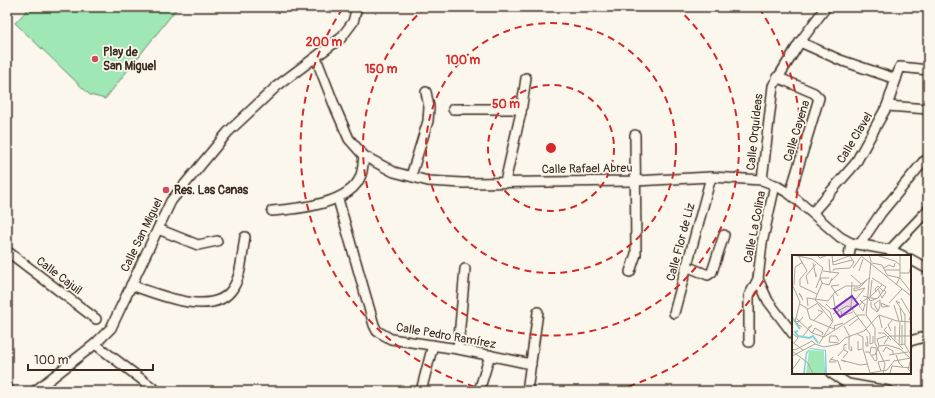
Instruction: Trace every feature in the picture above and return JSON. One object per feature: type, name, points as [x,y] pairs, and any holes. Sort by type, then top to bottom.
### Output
[{"type":"street","name":"Calle San Miguel","points":[[35,391],[95,344],[111,328],[171,201],[228,132],[277,86],[341,38],[353,22],[357,7]]},
{"type":"street","name":"Calle Orquídeas","points":[[762,180],[773,86],[777,77],[800,42],[826,7]]},
{"type":"street","points":[[800,42],[840,60],[896,79]]},
{"type":"street","name":"Calle Rafael Abreu","points":[[316,58],[349,139],[364,156],[394,172],[428,180],[456,182],[635,181],[711,177],[762,180],[775,185],[790,194],[840,236],[877,252],[890,250],[902,255]]},
{"type":"street","name":"Calle Clavel","points":[[813,212],[856,164],[888,106],[900,67],[928,70]]},
{"type":"street","name":"Calle Cayena","points":[[777,77],[814,94],[819,98],[790,194]]},
{"type":"street","points":[[505,182],[521,112],[526,78]]},
{"type":"street","points":[[411,176],[428,121],[429,107],[426,92]]},
{"type":"street","points":[[888,106],[928,109]]},
{"type":"street","points":[[453,109],[517,109],[521,112]]},
{"type":"street","points":[[630,272],[636,254],[635,136]]},
{"type":"street","points":[[272,211],[297,209],[338,199],[356,183],[361,175],[364,156]]},
{"type":"street","points":[[849,255],[856,243],[923,162],[928,159]]},
{"type":"street","name":"Calle Flor de Liz","points":[[674,313],[711,177]]},
{"type":"street","name":"Calle La Colina","points":[[775,185],[762,243],[758,279],[768,301],[792,333]]},
{"type":"street","name":"Calle Pedro Ramírez","points":[[338,199],[377,331],[391,339],[458,349],[530,364]]},
{"type":"street","points":[[890,250],[928,210]]},
{"type":"street","points":[[158,229],[198,245],[206,245],[217,241]]},
{"type":"street","points":[[686,266],[708,275],[712,272],[724,235]]},
{"type":"street","points":[[131,285],[177,301],[198,302],[220,300],[228,295],[237,278],[245,237]]},
{"type":"street","name":"Calle Cajuil","points":[[7,251],[96,319]]},
{"type":"street","points":[[911,260],[928,269]]},
{"type":"street","points":[[458,349],[465,269]]},
{"type":"street","points":[[749,342],[749,296],[758,279]]},
{"type":"street","points":[[527,391],[538,312]]},
{"type":"street","points":[[911,341],[928,336]]},
{"type":"street","points":[[95,344],[157,391]]},
{"type":"street","points":[[421,391],[433,345]]},
{"type":"street","points":[[480,391],[490,355]]},
{"type":"street","points":[[835,374],[848,384],[888,391]]},
{"type":"street","points":[[842,391],[848,384]]},
{"type":"green space","name":"Play de San Miguel","points":[[30,7],[178,7],[105,99],[90,95],[15,23]]},
{"type":"place","name":"Play de San Miguel","points":[[95,59]]},
{"type":"place","name":"Res. Las Canas","points":[[166,190]]}]
